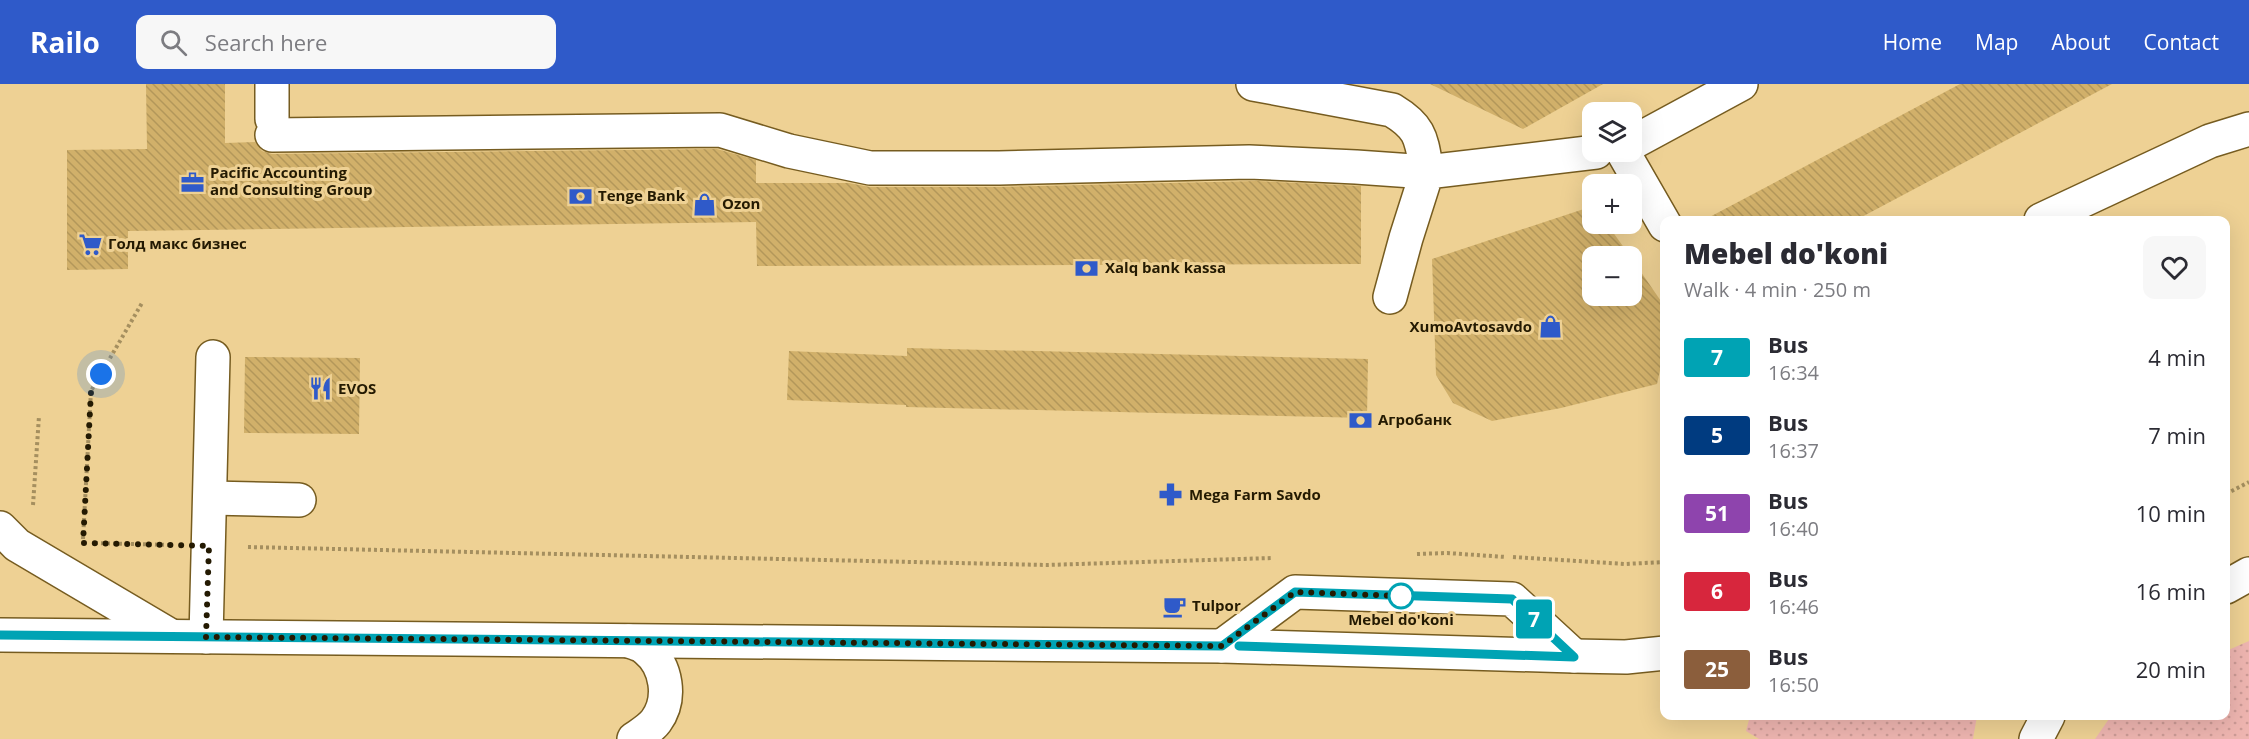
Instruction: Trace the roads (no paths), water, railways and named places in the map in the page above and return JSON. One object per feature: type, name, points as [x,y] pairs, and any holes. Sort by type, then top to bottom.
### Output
[{"type":"main road","points":[[272,84],[272,127],[720,130],[789,151],[870,168],[999,168],[1249,162],[1427,172],[1582,154]]},
{"type":"main road","points":[[1642,138],[1741,84]]},
{"type":"main road","points":[[1270,86],[1392,110],[1411,121],[1422,142],[1427,172],[1390,297]]},
{"type":"main road","points":[[2050,216],[2210,141],[2249,129]]},
{"type":"main road","points":[[1629,162],[1660,216]]},
{"type":"main road","points":[[206,637],[213,357]]},
{"type":"main road","points":[[210,498],[299,500]]},
{"type":"main road","points":[[0,528],[17,546],[171,636]]},
{"type":"main road","points":[[2230,586],[2249,574]]},
{"type":"main road","points":[[2230,587],[2249,584]]},
{"type":"main road","points":[[1222,646],[1295,592],[1307,592],[1512,599],[1574,657]]},
{"type":"main road","points":[[0,634],[1222,646],[1574,657],[1626,657],[1660,654]]},
{"type":"main road","points":[[629,641],[645,648],[659,663],[665,681],[665,702],[655,722],[634,739]]},
{"type":"main road","points":[[2036,739],[2046,720]]},
{"type":"place","name":"Pacific Accounting and Consulting Group","points":[[192,182]]},
{"type":"place","name":"Tenge Bank","points":[[580,196]]},
{"type":"place","name":"Ozon","points":[[704,204]]},
{"type":"place","name":"Голд макс бизнес","points":[[90,244]]},
{"type":"place","name":"Xalq bank kassa","points":[[1087,268]]},
{"type":"place","name":"XumoAvtosavdo","points":[[1550,327]]},
{"type":"place","name":"EVOS","points":[[320,389]]},
{"type":"place","name":"Агробанк","points":[[1360,420]]},
{"type":"place","name":"Mega Farm Savdo","points":[[1171,495]]},
{"type":"place","name":"Mebel do'koni","points":[[1401,596]]},
{"type":"place","name":"Tulpor","points":[[1174,606]]}]
